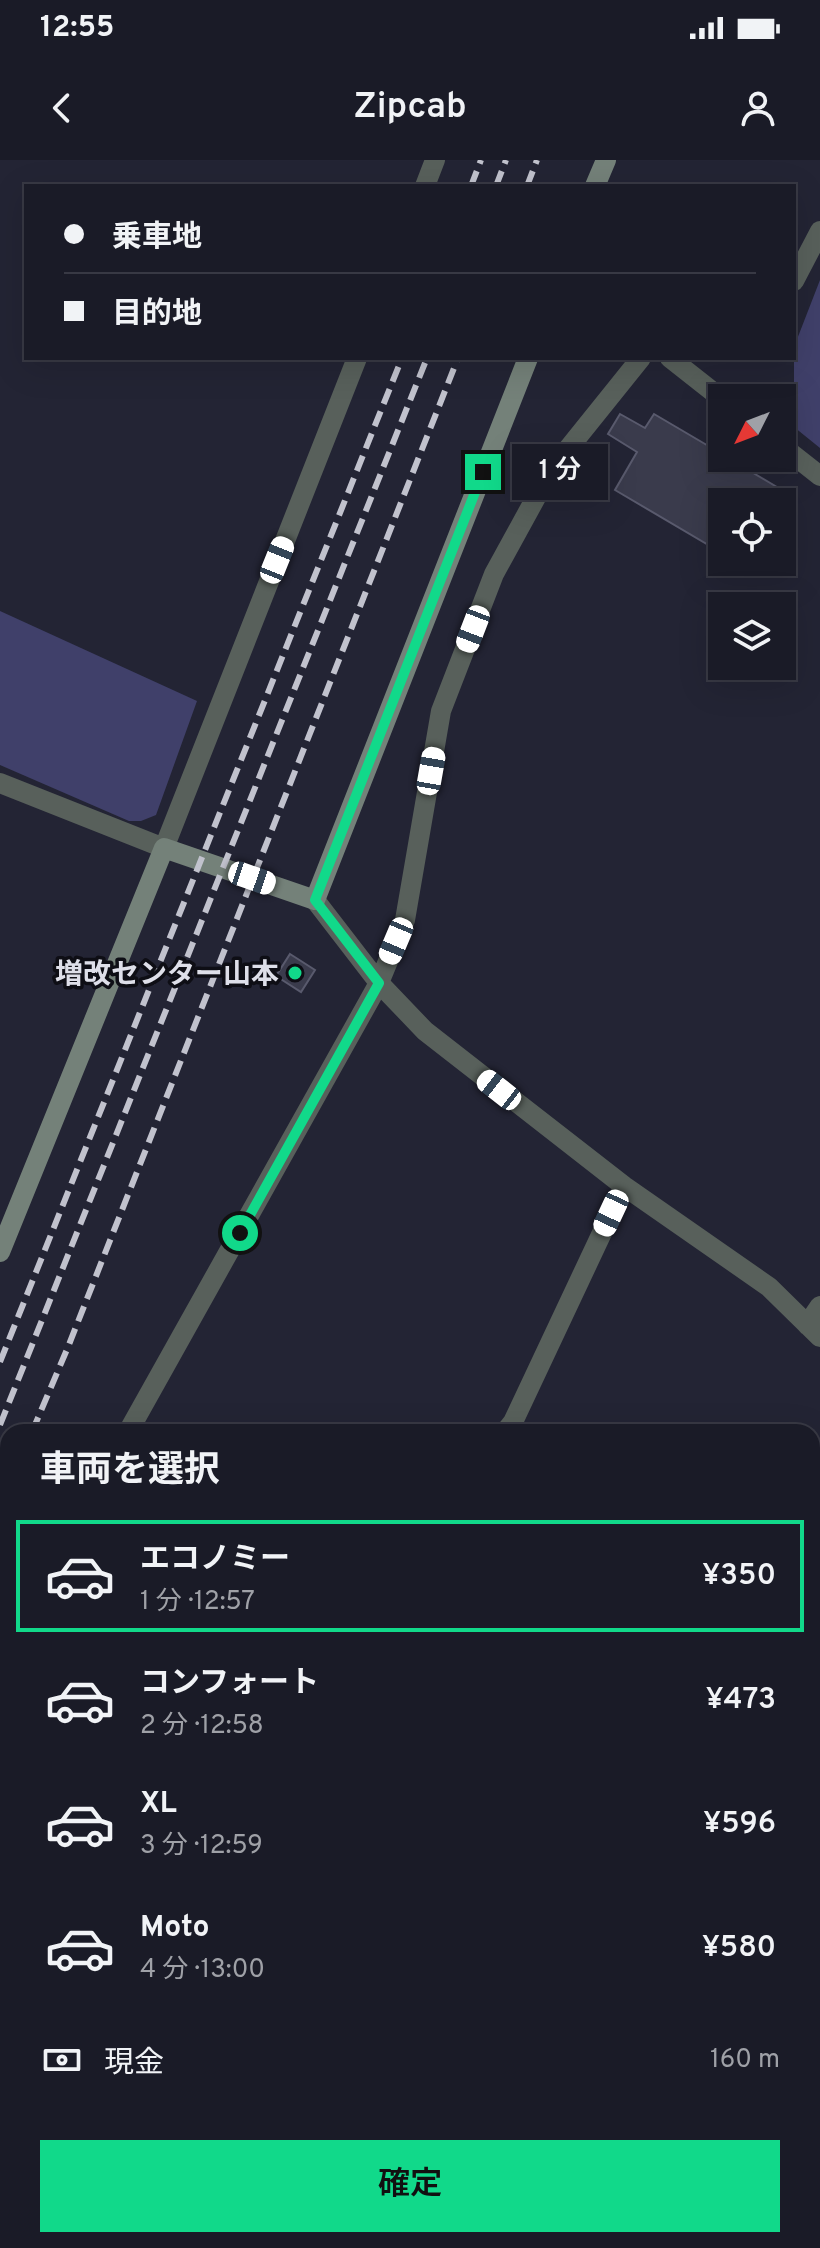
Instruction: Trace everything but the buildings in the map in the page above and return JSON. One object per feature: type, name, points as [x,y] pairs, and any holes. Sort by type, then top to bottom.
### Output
[{"type":"street","points":[[426,184],[435,160]]},
{"type":"street","points":[[596,184],[606,160]]},
{"type":"street","points":[[796,277],[820,231]]},
{"type":"street","points":[[0,1252],[164,848],[356,360]]},
{"type":"street","points":[[315,900],[527,360]]},
{"type":"street","points":[[132,1424],[379,983],[405,920],[441,711],[494,574],[551,470],[639,360]]},
{"type":"street","points":[[673,360],[708,388]]},
{"type":"street","points":[[796,457],[820,476]]},
{"type":"street","points":[[0,783],[164,848],[315,900],[379,983],[425,1031],[624,1186],[769,1287],[814,1331]]},
{"type":"street","points":[[511,1424],[624,1186]]},
{"type":"street","points":[[814,1331],[820,1306]]},
{"type":"shaded area","points":[[820,280],[820,448],[796,429],[796,342]]},
{"type":"shaded area","points":[[0,611],[197,701],[156,815],[141,821],[129,821],[0,765]]},
{"type":"railway","points":[[472,184],[481,160]]},
{"type":"railway","points":[[497,184],[506,160]]},
{"type":"railway","points":[[528,184],[537,160]]},
{"type":"railway","points":[[0,1362],[401,360]]},
{"type":"railway","points":[[0,1424],[426,360]]},
{"type":"railway","points":[[35,1424],[457,360]]},
{"type":"place","name":"増改センター山本","points":[[295,973]]},
{"type":"route","points":[[240,1233],[379,983],[315,900],[483,472]]}]
